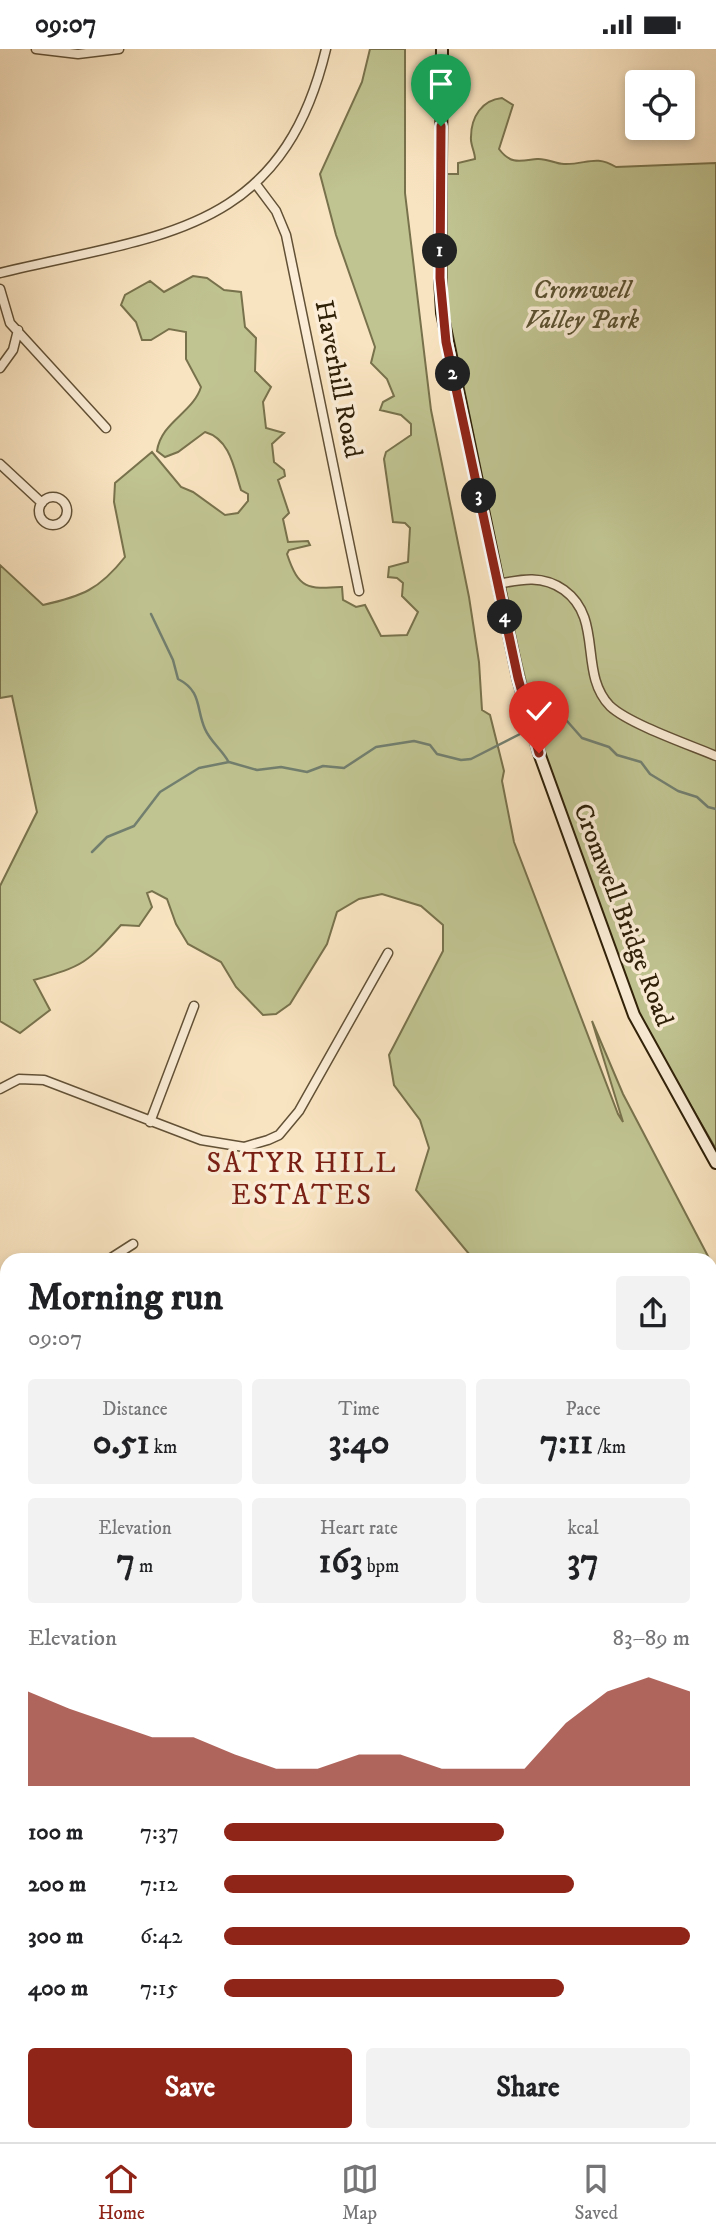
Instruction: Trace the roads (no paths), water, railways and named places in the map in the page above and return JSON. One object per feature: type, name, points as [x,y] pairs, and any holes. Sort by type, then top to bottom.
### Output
[{"type":"main road","name":"Cromwell Bridge Road","points":[[442,49],[442,313],[526,709],[576,862],[634,1015],[716,1163]]},
{"type":"street","points":[[36,49],[78,54],[119,49]]},
{"type":"street","points":[[0,273],[177,229],[215,212],[256,183],[275,164],[298,129],[319,80],[326,49]]},
{"type":"street","name":"Haverhill Road","points":[[256,183],[276,211],[286,235],[359,591]]},
{"type":"street","points":[[0,289],[10,323],[106,428]]},
{"type":"street","points":[[0,368],[13,350],[18,330]]},
{"type":"street","points":[[0,464],[42,503]]},
{"type":"street","points":[[498,584],[534,578],[568,593],[583,611],[588,623],[597,684],[611,706],[716,756]]},
{"type":"street","points":[[0,1089],[19,1080],[44,1080],[150,1122],[228,1147],[256,1145],[279,1135],[299,1111],[388,953]]},
{"type":"street","points":[[150,1122],[194,1006]]},
{"type":"street","points":[[119,1253],[133,1244]]},
{"type":"waterway","points":[[151,614],[173,660],[178,679],[195,695],[207,733],[228,761]]},
{"type":"waterway","points":[[539,721],[551,716],[567,721],[582,738],[609,747],[617,755],[641,762],[650,774],[716,809]]},
{"type":"waterway","points":[[92,852],[107,837],[134,826],[160,792],[199,768],[229,762],[257,770],[281,767],[307,772],[323,766],[344,768],[376,747],[414,741],[430,745],[437,754],[461,760],[471,759],[524,732]]},
{"type":"district","name":"SATYR HILL ESTATES","points":[[302,1179]]},
{"type":"park label","name":"Cromwell Valley Park","points":[[582,304]]}]
